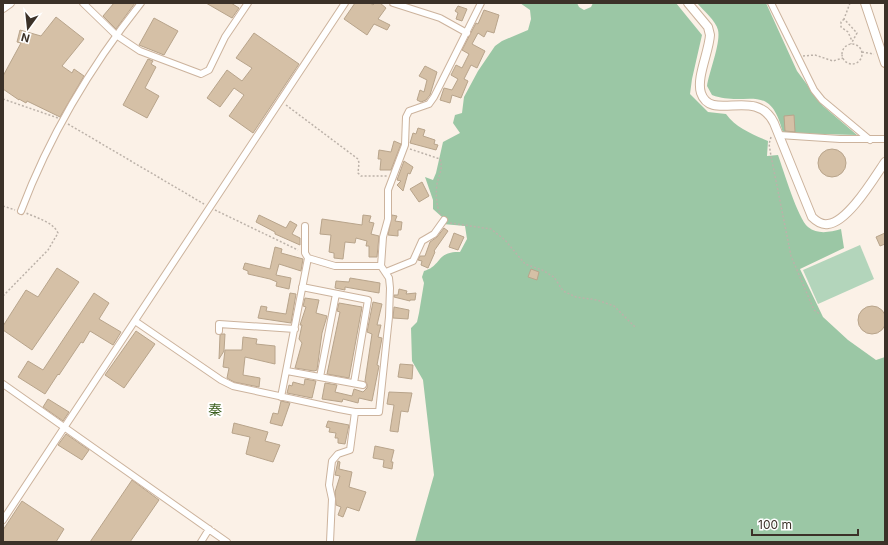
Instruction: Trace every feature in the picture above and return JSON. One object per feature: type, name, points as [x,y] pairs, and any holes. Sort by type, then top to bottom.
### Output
[{"type":"street","points":[[3,8],[10,3]]},
{"type":"street","points":[[84,3],[116,35],[149,56],[201,74],[209,70],[225,37],[248,3]]},
{"type":"street","points":[[21,211],[53,136],[64,121],[116,35],[141,3]]},
{"type":"street","points":[[3,520],[345,3]]},
{"type":"street","points":[[393,3],[440,18],[467,33]]},
{"type":"street","points":[[134,321],[221,380],[233,386],[355,412],[379,412],[389,317],[390,288],[386,272],[381,266],[383,237],[388,219],[387,200],[392,176],[404,148],[406,117],[409,111],[428,104],[434,98],[481,3]]},
{"type":"street","points":[[688,3],[708,27],[710,35],[700,83],[701,94],[704,99],[717,106],[756,105],[768,113],[812,217],[822,223],[833,223],[849,211],[885,162]]},
{"type":"street","points":[[771,3],[814,90],[822,100],[870,140]]},
{"type":"street","points":[[865,3],[885,63]]},
{"type":"street","points":[[777,132],[870,140],[885,139]]},
{"type":"street","points":[[386,272],[413,261],[422,241],[434,234],[444,220]]},
{"type":"street","points":[[281,397],[302,287],[306,256],[305,226]]},
{"type":"street","points":[[306,256],[335,266],[381,266]]},
{"type":"street","points":[[302,287],[368,300],[354,383]]},
{"type":"street","points":[[320,377],[336,294]]},
{"type":"street","points":[[219,330],[219,324],[294,329]]},
{"type":"street","points":[[287,371],[363,385]]},
{"type":"street","points":[[3,384],[227,542]]},
{"type":"street","points":[[330,542],[332,499],[329,485],[332,461],[338,454],[350,450],[355,412]]},
{"type":"street","points":[[201,542],[209,529]]},
{"type":"path","points":[[850,3],[844,19],[841,22],[841,27],[848,32],[852,41]]},
{"type":"path","points":[[843,58],[844,50],[851,44],[857,33],[844,19]]},
{"type":"path","points":[[851,44],[858,46],[862,52],[874,54]]},
{"type":"path","points":[[843,58],[847,62],[855,64],[860,60],[862,52]]},
{"type":"path","points":[[796,56],[813,54],[833,61],[843,58]]},
{"type":"path","points":[[3,98],[25,105],[64,121],[210,208],[306,256]]},
{"type":"path","points":[[280,100],[358,159],[358,173],[360,176],[392,176]]},
{"type":"path","points":[[777,132],[770,139],[770,149],[788,242],[798,275],[814,310],[820,314]]},
{"type":"path","points":[[404,148],[440,159],[442,166],[437,187],[438,206],[439,212],[444,220],[450,223],[491,228],[505,240],[525,264],[542,270],[554,277],[563,291],[576,297],[596,300],[614,306],[636,328]]},
{"type":"path","points":[[3,206],[21,211],[50,224],[56,228],[58,233],[48,250],[3,296]]},
{"type":"green space","points":[[520,3],[577,3],[579,7],[584,10],[591,7],[593,3],[676,3],[702,35],[690,94],[708,112],[726,114],[739,127],[768,141],[767,156],[778,155],[795,204],[808,227],[812,230],[820,232],[841,229],[844,248],[800,269],[823,317],[848,340],[876,360],[885,357],[885,542],[415,542],[434,475],[423,380],[412,361],[411,328],[417,322],[424,283],[422,277],[424,271],[434,266],[443,256],[452,252],[460,252],[467,239],[465,226],[443,224],[442,217],[433,209],[433,200],[425,177],[433,180],[443,142],[460,133],[453,123],[455,115],[462,113],[464,97],[478,71],[495,46],[502,41],[528,30],[531,19],[530,10]]},
{"type":"green space","points":[[697,3],[766,3],[797,71],[823,106],[857,135],[783,133],[778,117],[771,107],[764,101],[756,99],[725,98],[712,95],[707,86],[718,42],[718,30],[712,19]]},
{"type":"green space","points":[[860,245],[874,279],[818,304],[803,270]]},
{"type":"building","points":[[114,3],[135,3],[116,29],[103,16]]},
{"type":"building","points":[[206,3],[231,3],[239,8],[232,18]]},
{"type":"building","points":[[355,3],[370,3],[373,5],[375,3],[380,3],[386,8],[378,19],[390,25],[387,30],[374,24],[367,35],[344,19]]},
{"type":"building","points":[[458,6],[467,9],[462,21],[456,19],[458,13],[455,11]]},
{"type":"building","points":[[484,10],[499,15],[494,33],[487,31],[484,37],[478,33],[472,44],[485,51],[477,68],[471,65],[464,79],[468,81],[461,98],[452,95],[450,103],[440,100],[444,88],[452,90],[458,79],[451,75],[456,65],[462,68],[469,54],[462,50],[476,23],[478,24]]},
{"type":"building","points":[[56,17],[84,39],[62,66],[72,73],[74,69],[84,76],[60,117],[27,101],[26,103],[19,100],[3,89],[3,76],[21,43],[17,42],[20,30],[41,36]]},
{"type":"building","points":[[154,18],[178,31],[164,55],[139,45]]},
{"type":"building","points":[[254,33],[299,64],[253,133],[229,116],[244,95],[234,88],[220,107],[207,98],[227,70],[242,81],[252,68],[236,58]]},
{"type":"building","points":[[148,59],[153,61],[151,64],[156,67],[145,88],[159,96],[147,118],[123,105]]},
{"type":"building","points":[[425,66],[437,72],[430,95],[426,100],[421,102],[417,100],[420,90],[424,92],[427,80],[419,76]]},
{"type":"building","points":[[794,115],[795,132],[785,131],[784,116]]},
{"type":"building","points":[[418,128],[425,130],[423,136],[435,140],[434,144],[438,145],[436,150],[410,143],[413,133],[416,134]]},
{"type":"building","points":[[394,141],[401,144],[391,170],[380,170],[381,159],[378,159],[379,150],[391,152]]},
{"type":"building","points":[[832,149],[842,153],[846,163],[842,173],[832,177],[822,173],[818,163],[822,153]]},
{"type":"building","points":[[404,161],[413,167],[410,174],[408,173],[403,191],[397,185],[401,181],[397,180]]},
{"type":"building","points":[[422,182],[429,196],[419,202],[410,189]]},
{"type":"building","points":[[259,215],[286,228],[290,221],[297,225],[292,234],[300,238],[300,245],[275,234],[275,232],[256,222]]},
{"type":"building","points":[[363,215],[371,216],[369,222],[374,223],[371,234],[379,236],[377,257],[369,257],[369,246],[366,246],[367,241],[356,238],[355,243],[345,242],[343,259],[334,258],[334,253],[329,252],[331,235],[320,234],[322,219],[362,225]]},
{"type":"building","points":[[392,215],[397,216],[395,221],[402,222],[401,230],[398,230],[398,236],[388,235]]},
{"type":"building","points":[[444,228],[448,231],[434,251],[435,252],[428,268],[421,265],[422,261],[418,260],[420,256],[425,256],[430,242],[437,237]]},
{"type":"building","points":[[454,233],[464,237],[458,250],[449,247]]},
{"type":"building","points":[[885,233],[885,244],[880,246],[876,237]]},
{"type":"building","points":[[275,247],[282,249],[281,253],[303,259],[301,271],[279,264],[276,275],[291,278],[289,289],[276,286],[277,282],[270,279],[248,274],[248,271],[243,269],[245,263],[270,269]]},
{"type":"building","points":[[57,268],[79,282],[32,350],[3,330],[3,326],[26,290],[38,297]]},
{"type":"building","points":[[531,269],[539,272],[537,280],[528,277]]},
{"type":"building","points":[[350,278],[380,283],[379,293],[345,287],[345,290],[335,288],[336,281],[349,282]]},
{"type":"building","points":[[399,289],[407,291],[406,294],[416,293],[415,300],[410,301],[394,297],[394,295],[398,295]]},
{"type":"building","points":[[94,293],[109,303],[99,319],[121,332],[113,345],[90,331],[83,343],[81,342],[45,394],[18,377],[28,361],[43,370]]},
{"type":"building","points":[[290,293],[296,294],[291,323],[258,318],[261,306],[267,307],[266,311],[286,314]]},
{"type":"building","points":[[305,298],[319,300],[316,313],[327,316],[322,333],[317,370],[314,371],[295,368],[302,343],[299,339],[302,325],[300,325],[306,307],[303,306]]},
{"type":"building","points":[[373,302],[382,304],[377,325],[381,325],[378,337],[382,338],[377,365],[379,366],[372,401],[359,398],[358,403],[343,399],[342,402],[322,399],[325,383],[337,385],[335,392],[352,396],[354,389],[363,392],[367,388],[365,381],[372,334],[367,332]]},
{"type":"building","points":[[339,303],[362,307],[349,378],[327,374],[340,312],[337,311]]},
{"type":"building","points":[[872,306],[882,310],[886,320],[882,330],[872,334],[862,330],[858,320],[862,310]]},
{"type":"building","points":[[394,307],[409,310],[408,319],[393,318]]},
{"type":"building","points":[[136,331],[155,344],[124,388],[105,375]]},
{"type":"building","points":[[225,334],[224,351],[219,359],[220,335]]},
{"type":"building","points":[[243,337],[257,339],[256,344],[275,346],[275,364],[245,357],[243,375],[260,378],[259,387],[234,382],[227,378],[229,368],[223,367],[225,350],[242,350]]},
{"type":"building","points":[[400,364],[413,365],[412,379],[398,377]]},
{"type":"building","points":[[305,379],[316,381],[312,398],[287,393],[289,385],[292,386],[293,382],[304,385]]},
{"type":"building","points":[[389,392],[412,393],[408,412],[401,411],[398,432],[390,431],[394,405],[387,404]]},
{"type":"building","points":[[48,399],[69,412],[63,421],[43,407]]},
{"type":"building","points":[[281,401],[290,403],[282,426],[270,423],[273,413],[278,414]]},
{"type":"building","points":[[328,421],[349,425],[345,444],[338,443],[338,438],[335,438],[336,433],[329,432],[330,428],[326,427]]},
{"type":"building","points":[[234,423],[268,432],[265,441],[280,445],[273,462],[246,454],[250,437],[232,433]]},
{"type":"building","points":[[66,434],[89,450],[82,460],[58,445]]},
{"type":"building","points":[[375,446],[394,450],[391,462],[393,462],[392,469],[383,467],[384,460],[373,458]]},
{"type":"building","points":[[338,461],[340,462],[339,469],[352,472],[349,487],[366,492],[359,511],[347,507],[343,517],[338,515],[341,507],[336,505],[335,492],[340,476],[335,475]]},
{"type":"building","points":[[132,480],[159,500],[130,542],[90,542]]},
{"type":"building","points":[[22,501],[64,529],[56,542],[3,542],[3,530]]},
{"type":"district","name":"秦","points":[[215,410]]}]
